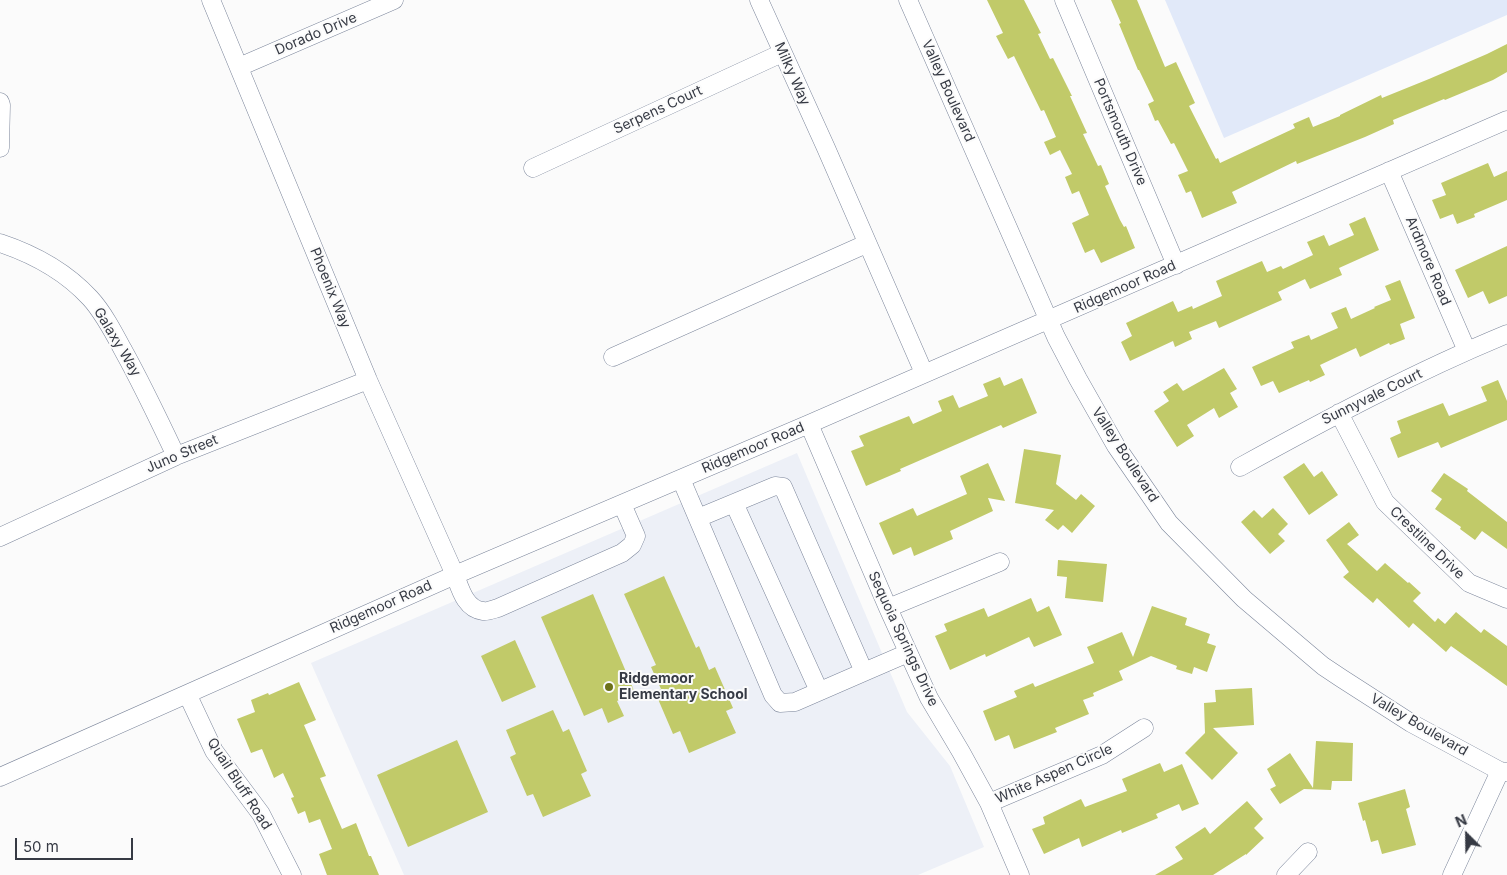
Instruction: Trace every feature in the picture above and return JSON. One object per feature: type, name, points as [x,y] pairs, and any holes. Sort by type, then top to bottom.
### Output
[{"type":"street","name":"Phoenix Way","points":[[211,0],[368,380],[462,593],[470,606],[483,612],[498,608],[622,553],[632,545],[636,536],[622,504]]},
{"type":"street","name":"Dorado Drive","points":[[239,67],[394,0]]},
{"type":"street","name":"Milky Way","points":[[759,0],[826,148],[924,374]]},
{"type":"street","name":"Valley Boulevard","points":[[908,0],[1049,320],[1078,379],[1116,446],[1169,522],[1244,599],[1323,666],[1411,723],[1504,772]]},
{"type":"street","name":"Portsmouth Drive","points":[[1064,0],[1176,265]]},
{"type":"street","name":"Serpens Court","points":[[533,168],[782,53]]},
{"type":"street","points":[[0,102],[0,148]]},
{"type":"street","name":"Ridgemoor Road","points":[[0,777],[455,575],[809,424],[1507,120]]},
{"type":"street","name":"Ardmore Road","points":[[1389,171],[1467,351]]},
{"type":"street","name":"Galaxy Way","points":[[0,243],[21,250],[61,273],[91,299],[114,333],[145,388],[176,456]]},
{"type":"street","points":[[613,357],[866,244]]},
{"type":"street","name":"Sunnyvale Court","points":[[1240,467],[1339,413],[1467,351],[1507,334]]},
{"type":"street","name":"Juno Street","points":[[0,537],[176,456],[368,380]]},
{"type":"street","name":"Crestline Drive","points":[[1339,413],[1385,502],[1469,582],[1507,599]]},
{"type":"street","name":"Sequoia Springs Drive","points":[[809,424],[929,698],[962,752],[989,803],[1020,875]]},
{"type":"street","points":[[681,479],[773,695],[780,703],[795,702],[908,653]]},
{"type":"street","points":[[698,518],[775,486],[783,487],[864,672]]},
{"type":"street","points":[[734,502],[819,691]]},
{"type":"street","points":[[888,608],[1000,562]]},
{"type":"street","name":"Quail Bluff Road","points":[[189,693],[191,702],[214,751],[261,814],[292,875]]},
{"type":"street","name":"White Aspen Circle","points":[[989,803],[1102,755],[1144,728]]},
{"type":"street","points":[[1452,875],[1504,772]]},
{"type":"street","points":[[1286,875],[1308,852]]},
{"type":"shaded area","points":[[1165,0],[1507,0],[1507,15],[1224,138]]},
{"type":"shaded area","name":"Ridgemoor Elementary School","points":[[797,453],[907,712],[950,766],[984,847],[918,875],[404,875],[311,663]]},
{"type":"building","points":[[987,0],[1024,0],[1041,33],[1038,34],[1050,59],[1053,58],[1072,96],[1070,96],[1087,133],[1083,134],[1098,166],[1101,165],[1109,184],[1105,186],[1135,248],[1101,263],[1094,249],[1085,253],[1072,223],[1089,215],[1079,191],[1072,194],[1065,177],[1072,174],[1060,150],[1050,155],[1044,142],[1056,137],[1044,110],[1041,111],[1014,56],[1008,59],[996,36],[1003,33]]},
{"type":"building","points":[[1111,0],[1137,0],[1165,67],[1176,62],[1195,103],[1189,106],[1216,159],[1218,158],[1220,163],[1295,128],[1293,124],[1309,117],[1313,127],[1340,116],[1381,95],[1382,98],[1429,79],[1507,44],[1507,72],[1493,80],[1393,120],[1394,124],[1365,137],[1297,164],[1296,161],[1232,192],[1237,203],[1202,218],[1191,191],[1186,193],[1178,175],[1188,171],[1174,143],[1171,144],[1158,120],[1155,121],[1148,104],[1154,101],[1138,70]]},
{"type":"building","points":[[1488,163],[1494,177],[1507,171],[1507,200],[1474,214],[1475,217],[1457,224],[1453,214],[1440,219],[1432,200],[1446,195],[1441,183]]},
{"type":"building","points":[[1365,217],[1379,250],[1339,268],[1342,275],[1310,289],[1305,279],[1278,292],[1282,300],[1219,328],[1216,321],[1189,332],[1192,339],[1175,347],[1173,341],[1130,361],[1121,342],[1132,336],[1126,323],[1173,301],[1178,312],[1192,306],[1193,309],[1222,296],[1216,281],[1262,261],[1267,272],[1281,266],[1283,269],[1313,255],[1307,242],[1324,235],[1329,246],[1354,235],[1349,224]]},
{"type":"building","points":[[1507,246],[1507,296],[1489,304],[1483,291],[1468,298],[1455,270]]},
{"type":"building","points":[[1400,280],[1415,318],[1400,324],[1405,339],[1390,345],[1389,343],[1360,357],[1356,348],[1320,365],[1325,375],[1279,393],[1273,381],[1261,386],[1252,367],[1294,348],[1291,342],[1309,335],[1311,340],[1338,328],[1331,313],[1346,307],[1351,319],[1391,300],[1385,286]]},
{"type":"building","points":[[1224,368],[1237,389],[1230,393],[1238,407],[1219,418],[1214,408],[1187,425],[1194,436],[1177,447],[1154,411],[1169,401],[1163,392],[1177,383],[1183,391]]},
{"type":"building","points":[[1000,377],[1004,386],[1022,378],[1037,413],[1003,428],[1001,425],[866,486],[851,451],[864,446],[859,436],[909,416],[913,424],[942,411],[938,401],[953,395],[959,408],[988,396],[983,384]]},
{"type":"building","points":[[1498,380],[1507,401],[1507,420],[1441,448],[1438,442],[1398,458],[1390,438],[1401,433],[1397,421],[1443,403],[1449,416],[1487,401],[1481,387]]},
{"type":"building","points":[[1024,449],[1061,455],[1056,484],[1076,500],[1081,494],[1095,506],[1072,533],[1063,525],[1058,530],[1045,520],[1054,510],[1015,503]]},
{"type":"building","points":[[988,463],[1005,501],[988,498],[993,511],[950,531],[953,539],[914,556],[911,547],[893,555],[879,523],[913,508],[917,516],[967,494],[960,476]]},
{"type":"building","points":[[1304,463],[1314,477],[1322,471],[1338,495],[1309,515],[1283,477]]},
{"type":"building","points":[[1444,473],[1468,489],[1467,491],[1507,522],[1507,549],[1482,531],[1475,540],[1460,529],[1461,527],[1435,509],[1442,499],[1431,491]]},
{"type":"building","points":[[1273,508],[1288,524],[1278,534],[1285,541],[1270,554],[1241,522],[1254,510],[1262,518]]},
{"type":"building","points":[[1349,522],[1359,535],[1347,544],[1377,571],[1385,563],[1409,582],[1421,593],[1413,601],[1435,622],[1438,618],[1445,624],[1456,612],[1481,633],[1484,629],[1507,646],[1507,686],[1451,646],[1446,652],[1413,623],[1409,628],[1377,598],[1373,603],[1343,577],[1349,572],[1326,540]]},
{"type":"building","points":[[1058,560],[1107,564],[1103,602],[1065,598],[1067,577],[1057,576]]},
{"type":"building","points":[[664,576],[696,648],[699,646],[709,670],[715,667],[733,708],[726,711],[736,733],[689,753],[680,731],[673,734],[655,692],[661,689],[651,667],[656,665],[624,594]]},
{"type":"building","points":[[593,594],[635,693],[617,701],[624,716],[608,723],[602,708],[584,716],[541,617]]},
{"type":"building","points":[[1031,598],[1037,612],[1049,606],[1062,635],[1034,647],[1029,637],[986,657],[985,654],[950,670],[935,636],[947,631],[944,624],[984,608],[988,617]]},
{"type":"building","points":[[1152,606],[1187,618],[1185,625],[1210,634],[1207,643],[1216,646],[1207,672],[1194,667],[1192,674],[1176,669],[1177,666],[1151,656],[1119,671],[1123,680],[1093,693],[1094,696],[1083,700],[1089,714],[1055,728],[1057,732],[1014,749],[1009,735],[995,741],[983,711],[1017,697],[1014,691],[1033,683],[1035,687],[1094,663],[1087,647],[1122,632],[1133,657]]},
{"type":"building","points":[[515,640],[536,687],[502,702],[481,656]]},
{"type":"building","points":[[299,682],[316,720],[304,725],[326,776],[320,778],[342,829],[356,823],[379,875],[327,875],[319,854],[332,849],[320,819],[309,823],[305,811],[298,814],[291,798],[294,797],[283,773],[274,778],[262,749],[251,753],[237,719],[255,712],[251,700],[268,693],[269,695]]},
{"type":"building","points":[[1252,688],[1254,725],[1213,728],[1238,753],[1212,780],[1185,753],[1205,733],[1204,703],[1216,702],[1215,690]]},
{"type":"building","points":[[553,710],[563,732],[569,729],[587,771],[581,774],[591,796],[543,817],[533,794],[527,796],[510,757],[516,754],[506,730]]},
{"type":"building","points":[[457,740],[488,812],[408,847],[377,775]]},
{"type":"building","points":[[1316,741],[1353,743],[1352,781],[1332,781],[1331,790],[1304,789],[1280,804],[1270,789],[1276,786],[1267,769],[1290,753],[1313,788]]},
{"type":"building","points":[[1160,763],[1164,772],[1182,764],[1199,804],[1182,811],[1179,804],[1156,814],[1158,818],[1122,833],[1121,830],[1082,847],[1079,838],[1044,854],[1032,829],[1045,824],[1043,817],[1081,799],[1085,807],[1127,791],[1122,779]]},
{"type":"building","points":[[1405,789],[1410,807],[1406,809],[1416,845],[1382,854],[1378,840],[1371,842],[1358,803]]},
{"type":"building","points":[[1247,801],[1263,819],[1254,828],[1264,838],[1246,855],[1213,875],[1155,875],[1183,859],[1175,847],[1205,827],[1210,834]]},
{"type":"place","name":"Ridgemoor Elementary School","points":[[609,687]]}]
